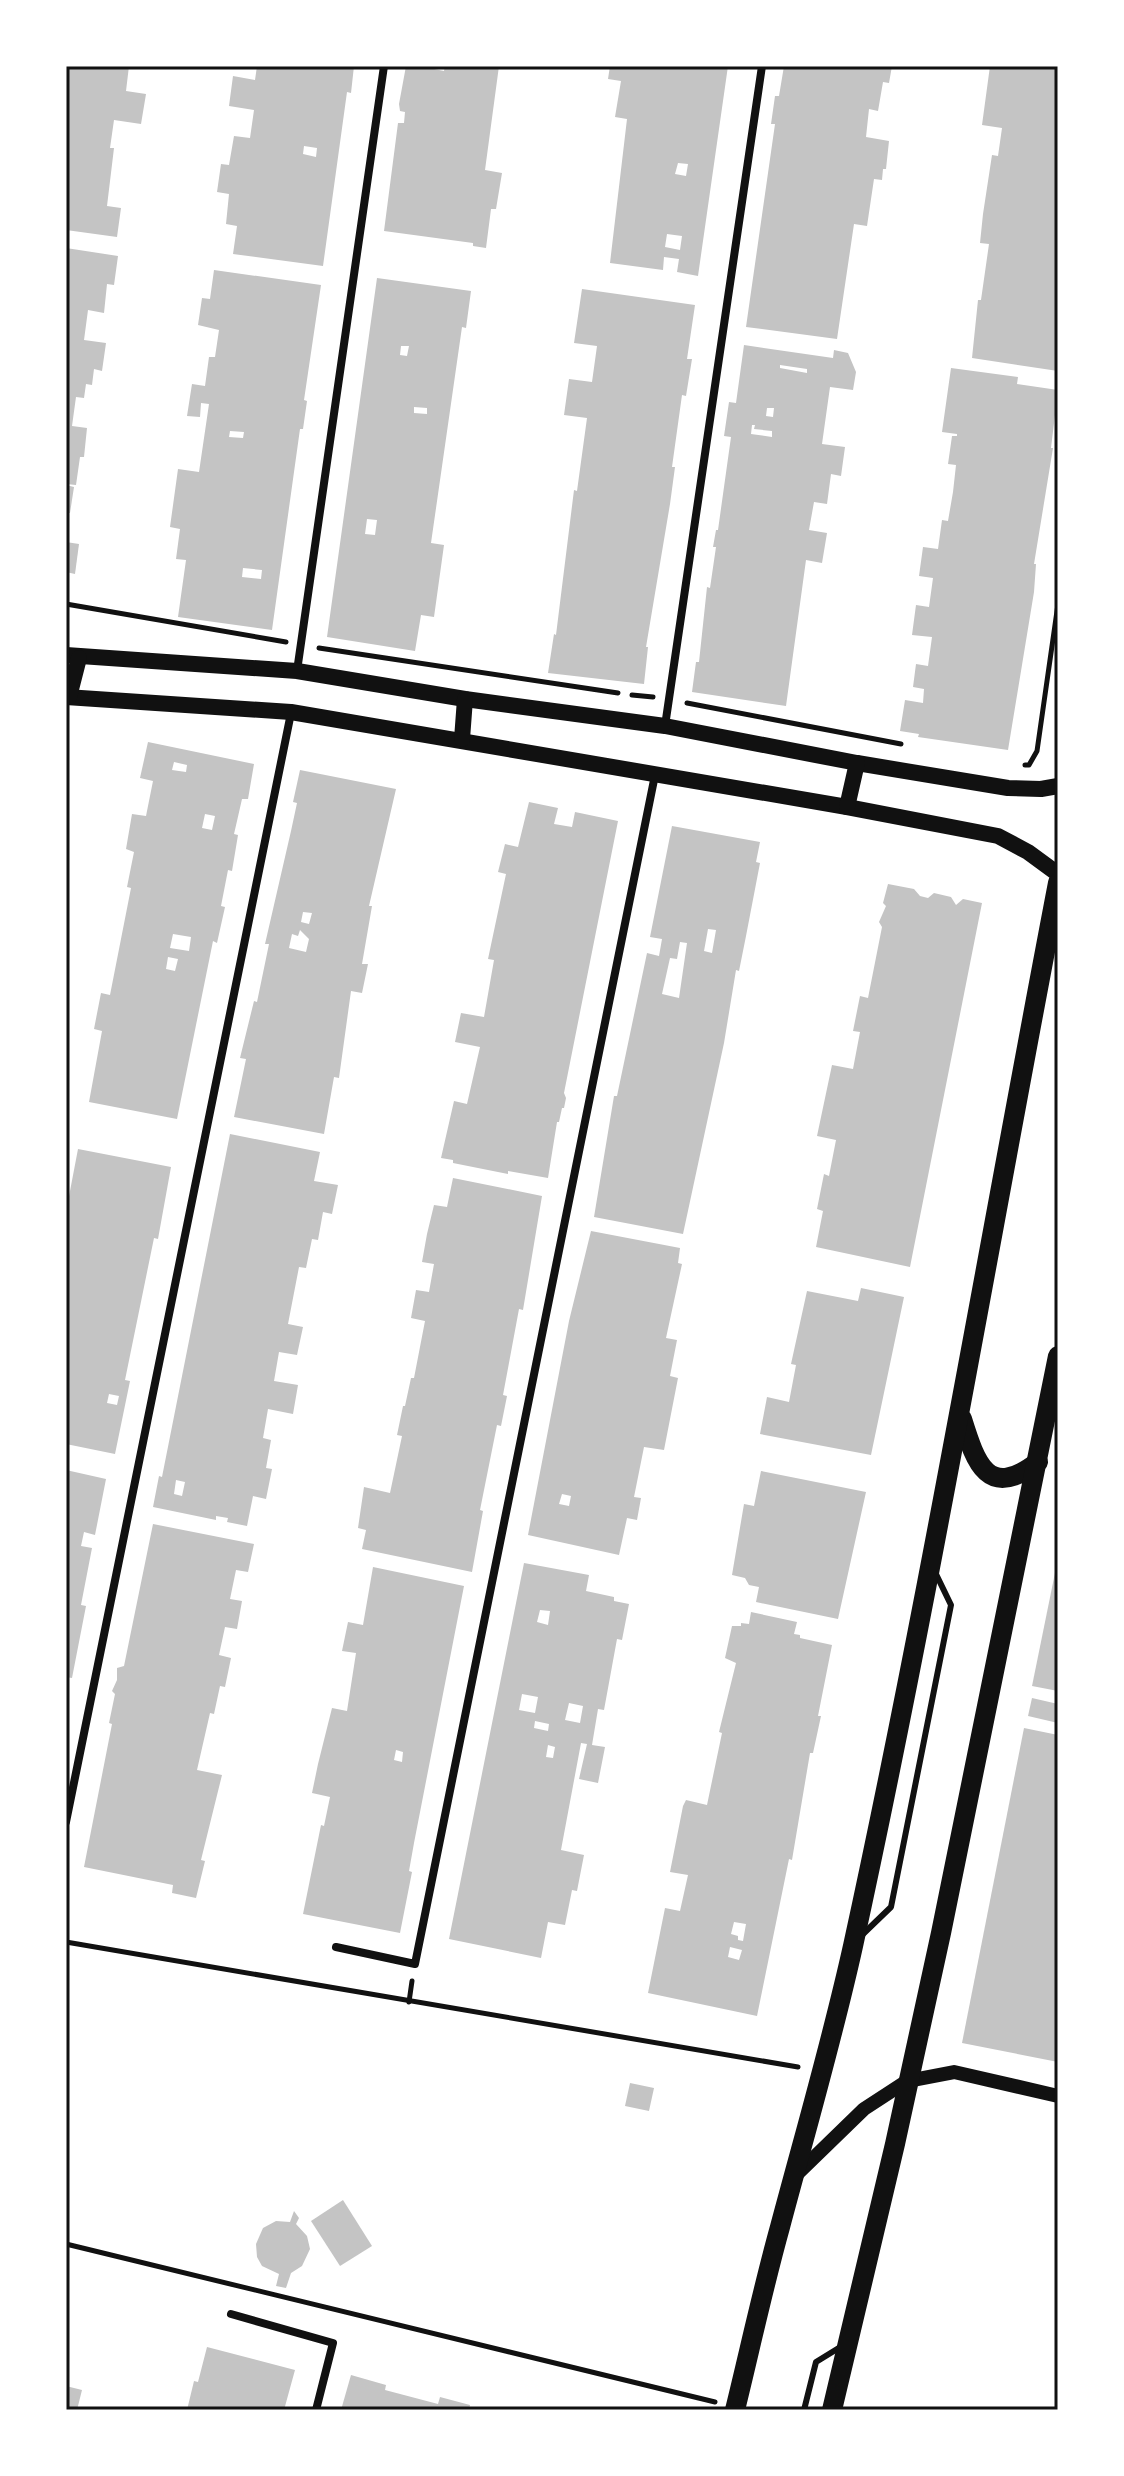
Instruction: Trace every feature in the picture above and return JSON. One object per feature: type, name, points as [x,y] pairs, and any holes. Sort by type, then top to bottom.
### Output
[{"type":"main road","points":[[1058,786],[1008,788],[665,726],[465,699],[297,671],[72,657],[67,697],[291,712],[847,807],[998,836],[1028,852],[1058,874]]},
{"type":"main road","points":[[462,739],[465,699]]},
{"type":"main road","points":[[847,807],[857,763]]},
{"type":"main road","points":[[735,2408],[824,2071],[853,1943],[961,1415],[999,1188],[1058,883]]},
{"type":"main road","points":[[832,2410],[941,1933],[1058,1356]]},
{"type":"main road","points":[[961,1415],[973,1455],[982,1468],[1007,1480],[1020,1476],[1038,1462]]},
{"type":"street","points":[[297,671],[384,66]]},
{"type":"street","points":[[665,726],[762,66]]},
{"type":"street","points":[[66,1822],[291,712]]},
{"type":"street","points":[[336,1947],[415,1964],[656,774]]},
{"type":"street","points":[[794,2178],[864,2109],[907,2081],[954,2072],[1058,2096]]},
{"type":"street","points":[[231,2314],[333,2343],[316,2410]]},
{"type":"lane","points":[[853,1943],[891,1907],[951,1605],[931,1563]]},
{"type":"lane","points":[[804,2410],[816,2362],[848,2343]]},
{"type":"path","points":[[66,604],[301,646],[668,699],[912,746]]},
{"type":"path","points":[[1016,764],[1029,765],[1037,751],[1058,604]]},
{"type":"path","points":[[66,1942],[824,2071]]},
{"type":"path","points":[[66,2244],[735,2408]]},
{"type":"building","points":[[66,66],[129,66],[126,91],[146,94],[141,124],[114,120],[107,206],[121,208],[117,237],[66,230]]},
{"type":"building","points":[[257,66],[354,66],[351,93],[347,92],[323,266],[233,254],[237,226],[226,224],[229,194],[217,192],[221,164],[229,165],[234,136],[250,138],[254,110],[229,106],[233,76],[255,80]],"holes":[[[304,146],[317,148],[316,157],[303,154]]]},
{"type":"building","points":[[406,66],[435,66],[434,69],[444,71],[445,66],[499,66],[485,170],[502,173],[496,209],[491,209],[486,248],[473,246],[473,243],[384,231],[398,123],[404,123],[405,112],[400,111],[399,104]]},
{"type":"building","points":[[610,66],[728,66],[698,276],[677,272],[679,259],[664,257],[663,270],[610,263],[627,119],[615,117],[621,81],[608,79]],"holes":[[[678,163],[688,164],[686,176],[675,174]],[[667,234],[682,236],[680,250],[665,247]]]},
{"type":"building","points":[[784,66],[892,66],[889,83],[883,82],[878,111],[869,109],[866,137],[889,141],[886,169],[883,169],[882,180],[874,179],[867,226],[854,224],[837,339],[746,327],[775,124],[771,124],[775,96],[779,96]]},
{"type":"building","points":[[990,66],[1058,66],[1058,371],[972,358],[978,300],[981,300],[989,244],[980,243],[983,214],[992,155],[998,156],[1002,128],[982,125]]},
{"type":"building","points":[[66,248],[118,256],[114,285],[107,284],[104,313],[88,310],[84,340],[106,343],[102,371],[94,369],[92,385],[86,384],[84,398],[76,397],[72,426],[87,428],[84,457],[80,457],[76,485],[66,484]]},
{"type":"building","points":[[214,270],[321,285],[304,400],[307,401],[303,429],[300,429],[272,630],[178,617],[186,560],[176,559],[180,529],[170,527],[178,469],[199,472],[209,404],[201,403],[200,417],[187,416],[192,384],[205,386],[209,357],[215,357],[219,330],[198,325],[202,298],[210,299]],"holes":[[[230,431],[244,432],[243,438],[229,437]],[[243,568],[262,570],[261,579],[242,577]]]},
{"type":"building","points":[[377,278],[471,291],[466,328],[462,327],[431,543],[444,545],[434,617],[421,615],[415,651],[327,637]],"holes":[[[401,346],[409,346],[407,356],[400,355]],[[414,407],[427,408],[427,414],[414,413]],[[367,519],[377,520],[375,535],[365,534]]]},
{"type":"building","points":[[582,289],[695,305],[687,359],[692,359],[686,396],[682,395],[670,504],[646,647],[644,684],[548,673],[587,418],[564,415],[569,379],[592,382],[597,346],[574,343]]},
{"type":"building","points":[[744,345],[833,358],[834,350],[848,353],[856,372],[853,390],[830,387],[822,444],[845,447],[841,476],[831,474],[827,504],[814,502],[809,530],[827,533],[822,563],[806,560],[786,706],[692,692],[731,437],[724,436],[729,402],[736,403]],"holes":[[[780,365],[807,369],[807,373],[780,368]],[[767,408],[774,408],[773,417],[766,416]],[[752,425],[755,425],[754,429],[772,431],[772,437],[751,434]]]},
{"type":"building","points":[[951,368],[1018,377],[1017,384],[1058,390],[1053,448],[1034,564],[1034,592],[1008,750],[918,737],[919,734],[900,731],[905,700],[923,703],[924,689],[913,687],[916,664],[928,666],[932,637],[912,635],[916,605],[929,607],[933,578],[919,576],[923,547],[938,549],[942,520],[948,521],[953,492],[956,465],[948,464],[952,436],[957,434],[942,432]]},
{"type":"building","points":[[66,485],[74,487],[70,513],[66,513]]},
{"type":"building","points":[[66,542],[79,544],[75,574],[66,572]]},
{"type":"building","points":[[148,742],[254,764],[248,799],[242,799],[234,834],[238,835],[232,871],[228,870],[221,906],[225,907],[217,943],[213,941],[177,1119],[89,1102],[102,1031],[94,1029],[101,993],[110,995],[131,888],[127,887],[134,852],[126,849],[132,814],[146,816],[153,781],[140,778]],"holes":[[[174,762],[187,765],[186,772],[172,770]],[[205,814],[215,816],[212,830],[202,828]],[[173,934],[191,937],[189,951],[170,948]],[[168,957],[178,959],[175,971],[166,969]]]},
{"type":"building","points":[[300,770],[396,789],[369,906],[372,906],[362,964],[368,964],[362,993],[351,991],[339,1078],[334,1077],[324,1134],[234,1117],[246,1059],[240,1058],[254,1001],[257,1002],[269,944],[265,944],[297,803],[293,802]],"holes":[[[303,912],[312,913],[309,924],[301,922]],[[300,930],[309,939],[306,952],[289,948],[292,934],[298,936]]]},
{"type":"building","points":[[529,802],[558,808],[554,824],[572,827],[575,812],[618,821],[548,1178],[508,1171],[508,1174],[441,1158],[454,1101],[467,1104],[480,1047],[455,1042],[461,1013],[484,1017],[494,960],[488,959],[506,874],[498,872],[505,844],[518,847]]},
{"type":"building","points":[[672,826],[760,842],[756,862],[760,863],[746,936],[739,971],[736,970],[724,1043],[683,1234],[594,1217],[614,1096],[617,1096],[647,953],[659,956],[662,939],[650,937]],"holes":[[[708,929],[716,930],[712,953],[704,951]],[[680,942],[687,943],[679,998],[662,994],[670,958],[677,959]]]},
{"type":"building","points":[[888,884],[914,889],[920,896],[928,898],[934,893],[951,897],[956,905],[963,899],[982,903],[910,1267],[816,1247],[823,1211],[817,1209],[824,1174],[829,1176],[836,1140],[817,1136],[832,1065],[853,1069],[860,1032],[853,1031],[860,996],[868,998]]},
{"type":"building","points":[[230,1134],[320,1152],[314,1181],[338,1185],[332,1214],[323,1212],[318,1240],[312,1239],[306,1268],[299,1267],[288,1324],[303,1327],[297,1355],[279,1352],[274,1381],[298,1385],[293,1414],[268,1409],[263,1438],[271,1440],[266,1468],[272,1469],[266,1499],[253,1496],[247,1526],[227,1522],[228,1518],[216,1516],[216,1520],[153,1507],[159,1476],[162,1477]],"holes":[[[176,1480],[185,1482],[182,1496],[174,1494]]]},
{"type":"building","points":[[78,1149],[171,1167],[158,1239],[154,1238],[125,1380],[130,1381],[115,1454],[66,1444],[66,1212]],"holes":[[[109,1394],[119,1396],[117,1405],[107,1403]]]},
{"type":"building","points":[[453,1178],[542,1196],[523,1310],[519,1309],[503,1395],[507,1396],[501,1426],[497,1425],[480,1510],[483,1511],[472,1572],[362,1549],[366,1530],[358,1528],[364,1487],[390,1493],[402,1436],[397,1435],[411,1378],[414,1378],[425,1321],[411,1318],[416,1290],[429,1292],[434,1264],[422,1262],[427,1234],[434,1205],[447,1207]]},
{"type":"building","points":[[591,1231],[680,1248],[678,1263],[682,1264],[666,1338],[677,1340],[670,1376],[678,1378],[664,1450],[644,1447],[634,1497],[641,1498],[637,1520],[627,1518],[619,1555],[528,1535],[569,1321]],"holes":[[[562,1494],[571,1496],[569,1506],[559,1504]]]},
{"type":"building","points":[[861,1288],[904,1297],[871,1455],[760,1434],[767,1397],[789,1402],[796,1365],[791,1364],[807,1291],[858,1301]]},
{"type":"building","points":[[66,1470],[106,1479],[95,1535],[84,1532],[81,1546],[92,1548],[81,1605],[86,1606],[72,1678],[66,1677]]},
{"type":"building","points":[[761,1471],[866,1492],[838,1619],[756,1602],[759,1587],[749,1585],[745,1578],[732,1575],[744,1504],[754,1506]]},
{"type":"building","points":[[153,1524],[254,1544],[248,1572],[236,1570],[230,1599],[242,1601],[237,1629],[225,1627],[219,1655],[231,1658],[225,1687],[220,1686],[214,1714],[210,1713],[197,1770],[222,1775],[201,1860],[205,1861],[196,1898],[172,1893],[173,1885],[84,1867],[112,1724],[109,1723],[115,1694],[112,1691],[117,1680],[117,1668],[124,1666]]},
{"type":"building","points":[[524,1563],[589,1575],[586,1591],[629,1604],[622,1640],[617,1639],[604,1710],[598,1709],[592,1745],[605,1747],[598,1783],[579,1779],[587,1744],[581,1743],[561,1850],[584,1855],[577,1891],[572,1890],[565,1925],[548,1922],[541,1958],[449,1939]],"holes":[[[540,1610],[550,1611],[548,1625],[537,1622]],[[522,1694],[538,1697],[535,1713],[519,1710]],[[569,1703],[583,1706],[580,1723],[565,1720]],[[535,1721],[549,1724],[548,1731],[534,1728]],[[548,1745],[555,1747],[553,1758],[546,1757]]]},
{"type":"building","points":[[1058,1563],[1058,1691],[1032,1686]]},
{"type":"building","points":[[373,1567],[464,1586],[414,1843],[409,1871],[412,1872],[400,1933],[303,1914],[321,1825],[324,1826],[330,1797],[312,1793],[318,1764],[332,1708],[347,1711],[356,1653],[342,1651],[348,1622],[363,1625]],"holes":[[[396,1750],[403,1752],[402,1762],[394,1760]]]},
{"type":"building","points":[[751,1612],[797,1622],[794,1634],[800,1635],[800,1638],[832,1645],[792,1860],[789,1859],[757,2016],[648,1993],[665,1908],[680,1911],[688,1875],[670,1872],[683,1806],[686,1800],[707,1805],[722,1733],[719,1732],[736,1663],[725,1658],[732,1626],[749,1624]],"holes":[[[734,1922],[746,1924],[743,1941],[731,1934]],[[730,1947],[742,1950],[739,1960],[728,1957]]]},
{"type":"building","points":[[1032,1698],[1058,1704],[1058,1723],[1028,1716]]},
{"type":"building","points":[[1024,1728],[1058,1735],[1058,2062],[962,2043]]},
{"type":"building","points":[[630,2083],[654,2088],[649,2111],[625,2106]]},
{"type":"building","points":[[343,2200],[372,2246],[340,2266],[311,2221]]},
{"type":"building","points":[[294,2211],[299,2218],[296,2224],[307,2236],[310,2249],[302,2266],[291,2273],[286,2288],[276,2286],[279,2274],[262,2266],[257,2257],[256,2244],[263,2228],[276,2221],[290,2222]]},
{"type":"building","points":[[207,2347],[295,2370],[284,2410],[187,2410]]},
{"type":"building","points":[[351,2375],[386,2385],[385,2390],[438,2404],[440,2397],[470,2405],[469,2410],[341,2410]]},
{"type":"building","points":[[66,2386],[82,2390],[77,2410],[66,2410]]}]
